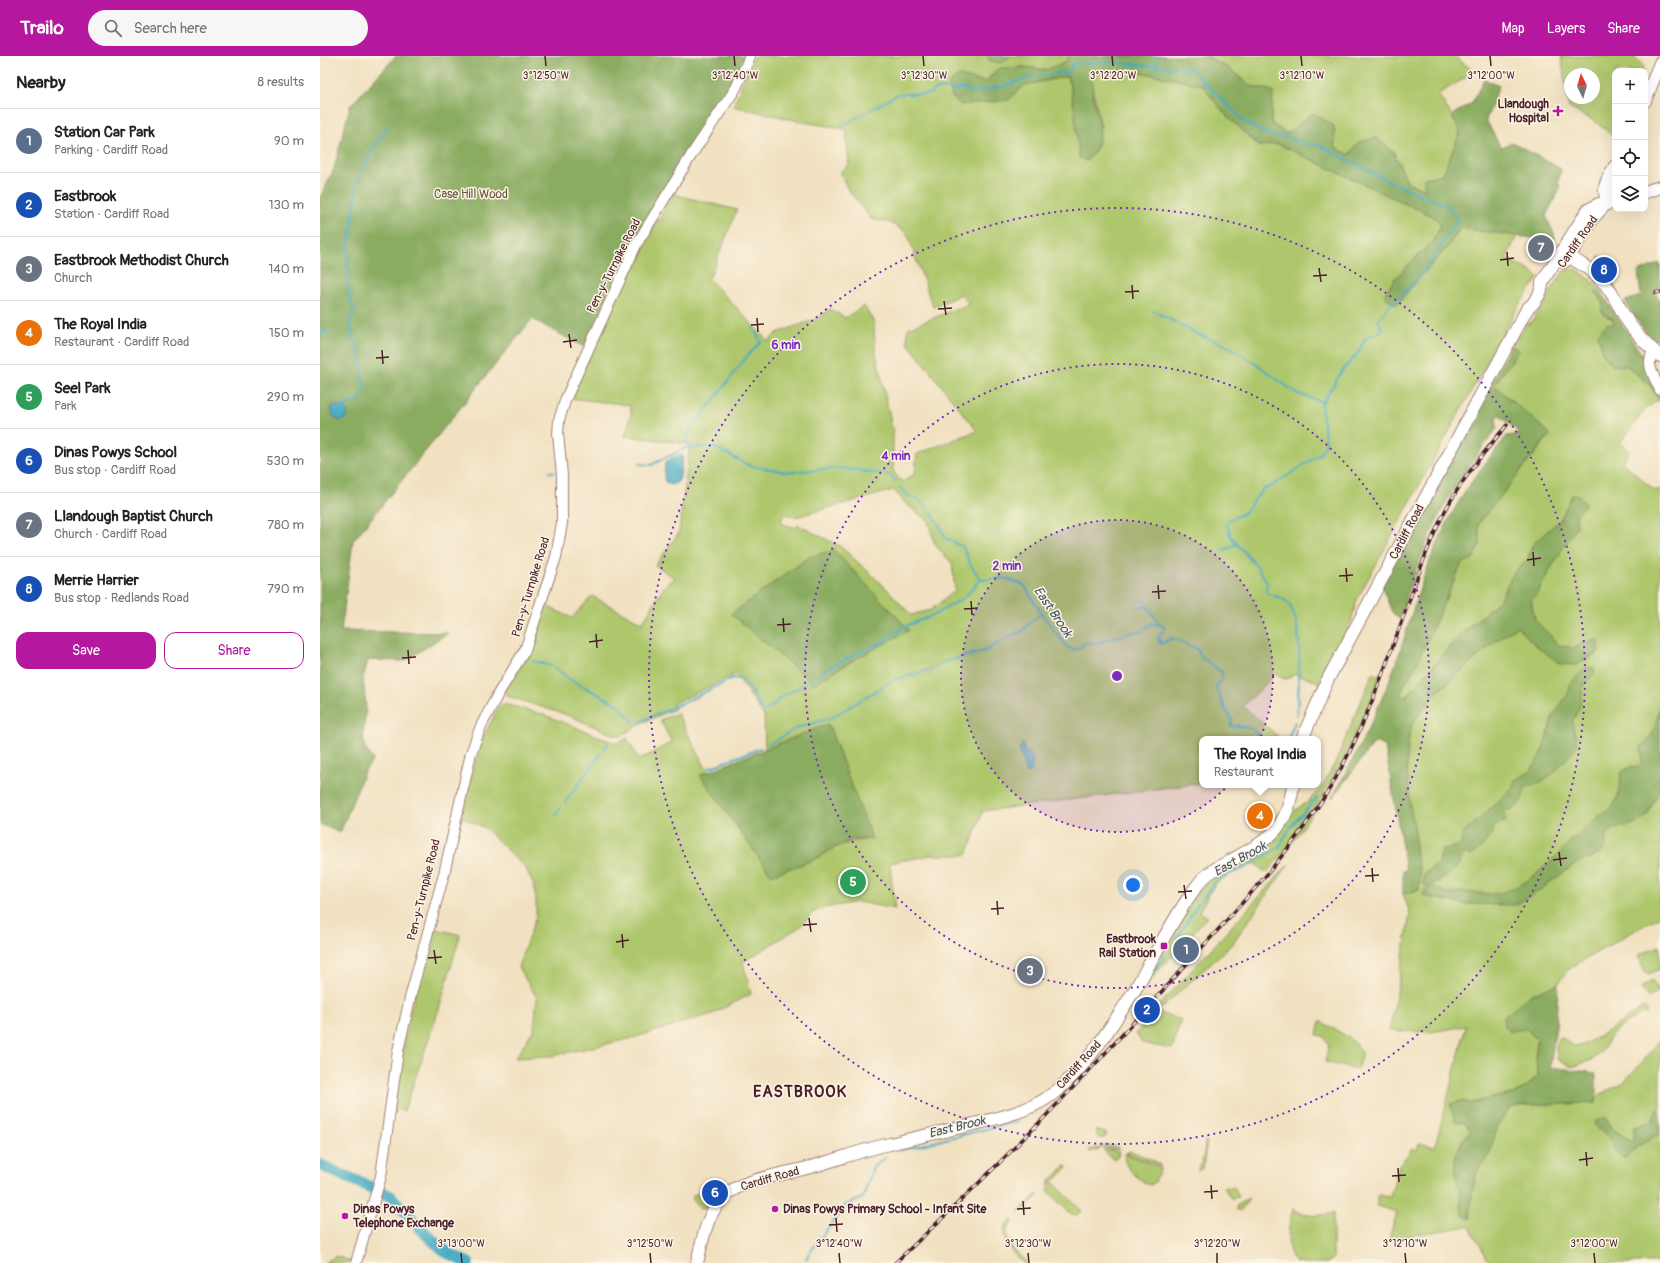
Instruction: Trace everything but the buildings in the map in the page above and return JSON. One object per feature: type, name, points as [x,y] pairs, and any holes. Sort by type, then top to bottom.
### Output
[{"type":"main road","points":[[1648,93],[1660,63]]},
{"type":"main road","points":[[1609,199],[1605,183],[1612,172]]},
{"type":"main road","points":[[1648,191],[1660,187]]},
{"type":"main road","name":"Cardiff Road","points":[[1567,251],[1588,210],[1609,199]]},
{"type":"main road","name":"Cardiff Road","points":[[1303,736],[1328,679],[1517,327],[1527,309],[1532,305],[1543,287],[1542,282],[1609,199]]},
{"type":"main road","points":[[1567,251],[1589,268],[1610,291],[1638,336],[1657,354]]},
{"type":"main road","name":"Cardiff Road","points":[[697,1263],[707,1223],[713,1212],[728,1194],[737,1188],[746,1184],[806,1169],[870,1149],[1002,1117],[1030,1107],[1046,1099],[1060,1088],[1087,1059],[1111,1026],[1136,988],[1160,944],[1196,886],[1211,871],[1256,846],[1278,829],[1288,812],[1292,788]]},
{"type":"street","name":"Pen-y-Turnpike Road","points":[[356,1263],[384,1163],[388,1117],[398,1051],[411,994],[444,874],[471,753],[481,726],[526,650],[556,557],[562,523],[562,475],[558,434],[559,420],[566,398],[636,245],[692,154],[736,88],[750,56]]},
{"type":"street","points":[[1657,354],[1650,356],[1649,362],[1660,390]]},
{"type":"street","points":[[1660,364],[1658,367],[1660,376]]},
{"type":"green space","name":"Case Hill Wood","points":[[396,56],[744,56],[723,99],[683,160],[586,348],[532,319],[353,541],[341,631],[448,633],[405,661],[368,660],[363,678],[366,708],[363,735],[365,748],[373,760],[364,772],[340,833],[320,824],[320,198],[334,169],[350,106]]},
{"type":"green space","points":[[754,56],[987,56],[991,61],[1003,63],[1010,56],[1069,56],[1067,61],[1046,70],[1025,67],[997,69],[985,82],[960,76],[1008,100],[1025,85],[1068,76],[1074,106],[1101,127],[1091,82],[1093,73],[1127,71],[1202,85],[1226,115],[1259,146],[1278,144],[1436,217],[1441,226],[1433,241],[1396,277],[1384,295],[1395,305],[1448,246],[1460,228],[1517,236],[1506,259],[1539,277],[1517,308],[1357,599],[1351,622],[1321,683],[1295,674],[1284,679],[1276,674],[1243,706],[1278,736],[1199,736],[1199,783],[983,811],[967,855],[931,855],[890,863],[895,909],[858,902],[824,908],[812,913],[801,926],[743,962],[751,994],[712,1014],[629,1039],[552,1056],[515,1058],[534,1029],[537,998],[518,967],[536,917],[536,899],[533,883],[525,867],[485,828],[460,816],[480,743],[499,706],[504,704],[542,714],[615,743],[627,738],[639,760],[672,742],[660,720],[677,713],[708,772],[700,775],[814,860],[828,851],[842,845],[872,839],[828,724],[765,749],[764,716],[736,674],[673,704],[675,709],[644,722],[620,736],[614,735],[570,716],[507,696],[505,691],[519,667],[528,657],[544,605],[572,618],[592,596],[642,623],[664,587],[675,578],[655,565],[679,533],[690,444],[625,436],[631,414],[630,405],[569,398],[643,247],[673,194],[737,210],[709,279],[768,341],[777,333],[816,319],[830,309],[845,318],[864,306],[874,322],[875,348],[893,431],[893,471],[902,482],[915,474],[917,454],[977,431],[907,342],[908,328],[969,304],[962,294],[933,307],[907,233],[891,223],[871,219],[847,188],[840,172],[849,165],[846,129],[803,122],[733,106]],"holes":[[[894,490],[904,502],[928,521],[935,545],[952,563],[955,590],[931,610],[911,615],[886,588],[840,546],[798,525],[796,528],[780,523],[785,514],[795,517]],[[883,602],[909,630],[843,666],[814,684]]]},
{"type":"green space","points":[[987,56],[1010,56],[1003,63],[990,61]]},
{"type":"green space","points":[[1069,56],[1205,56],[1228,68],[1250,86],[1273,91],[1271,123],[1286,134],[1313,113],[1334,126],[1335,147],[1349,155],[1359,142],[1376,138],[1393,151],[1408,183],[1425,190],[1424,178],[1443,174],[1460,132],[1452,115],[1472,103],[1484,79],[1499,86],[1486,120],[1501,148],[1512,142],[1561,169],[1558,184],[1561,186],[1546,216],[1555,236],[1554,241],[1460,228],[1448,246],[1396,305],[1384,296],[1396,277],[1433,241],[1441,226],[1436,218],[1278,144],[1259,146],[1226,115],[1202,85],[1127,71],[1093,73],[1092,90],[1100,126],[1100,136],[1097,147],[1087,161],[1079,158],[1074,106],[1068,76],[1025,85],[1008,100],[960,105],[952,97],[949,83],[959,76],[985,82],[1000,68],[1025,67],[1046,70],[1067,61]]},
{"type":"green space","points":[[1205,56],[1454,56],[1471,69],[1472,74],[1438,94],[1461,131],[1443,174],[1436,176],[1425,190],[1408,183],[1393,151],[1349,155],[1334,147],[1334,126],[1287,134],[1271,123],[1273,91],[1250,86],[1228,68]]},
{"type":"green space","points":[[1561,56],[1634,56],[1644,68],[1612,68],[1612,135],[1595,121],[1569,108],[1568,104],[1600,104],[1600,68],[1564,68],[1564,76]]},
{"type":"green space","points":[[1599,256],[1601,257],[1617,291],[1606,274],[1607,272],[1597,264]]},
{"type":"green space","points":[[1660,263],[1660,286],[1655,292],[1660,301],[1660,336],[1654,341],[1641,326],[1625,301],[1641,296],[1638,272]]},
{"type":"green space","points":[[1575,268],[1591,280],[1600,290],[1596,292],[1603,304],[1602,311],[1604,315],[1614,320],[1602,352],[1612,365],[1627,366],[1650,385],[1659,399],[1649,407],[1648,406],[1620,443],[1630,451],[1622,462],[1655,491],[1660,489],[1660,916],[1568,969],[1558,984],[1530,995],[1526,1028],[1537,1040],[1537,1076],[1529,1085],[1516,1093],[1471,1103],[1460,1101],[1465,1123],[1471,1131],[1462,1141],[1455,1172],[1461,1199],[1462,1213],[1470,1219],[1472,1192],[1477,1170],[1489,1155],[1497,1127],[1509,1108],[1525,1105],[1596,1103],[1597,1096],[1624,1082],[1652,1051],[1660,1039],[1660,1109],[1656,1111],[1652,1122],[1635,1126],[1633,1138],[1630,1141],[1614,1130],[1605,1117],[1596,1121],[1600,1131],[1608,1136],[1625,1158],[1640,1145],[1660,1133],[1660,1263],[1490,1263],[1469,1226],[1389,1239],[1397,1212],[1376,1206],[1379,1195],[1390,1197],[1399,1166],[1412,1149],[1417,1150],[1419,1143],[1435,1147],[1466,1026],[1431,1032],[1389,1031],[1410,913],[1403,894],[1419,890],[1419,869],[1415,848],[1415,832],[1410,806],[1407,771],[1408,743],[1412,724],[1436,693],[1492,644],[1517,626],[1533,643],[1576,665],[1597,654],[1586,642],[1574,648],[1559,645],[1535,620],[1531,600],[1538,592],[1576,527],[1576,515],[1569,504],[1560,520],[1533,544],[1527,561],[1515,571],[1499,601],[1458,637],[1406,698],[1400,694],[1418,661],[1462,562],[1473,559],[1480,544],[1478,524],[1550,435],[1494,385],[1519,350],[1511,346],[1546,302],[1545,301],[1563,272]]},
{"type":"green space","points":[[1600,290],[1643,357],[1660,397],[1659,399],[1650,385],[1627,366],[1612,365],[1602,352],[1598,333],[1607,324],[1614,324],[1613,318],[1607,317],[1602,311],[1603,304],[1595,292]]},
{"type":"green space","points":[[1511,346],[1519,350],[1494,385],[1550,434],[1478,524],[1480,543],[1473,559],[1462,563],[1418,661],[1400,694],[1406,697],[1458,637],[1499,601],[1515,571],[1527,561],[1533,544],[1560,520],[1572,495],[1579,495],[1585,505],[1576,515],[1576,527],[1538,592],[1531,600],[1535,620],[1559,645],[1574,648],[1586,642],[1597,640],[1600,646],[1597,654],[1576,665],[1560,664],[1533,643],[1517,626],[1492,644],[1436,693],[1412,724],[1408,743],[1407,771],[1410,806],[1415,832],[1415,848],[1419,869],[1419,890],[1403,894],[1403,871],[1406,870],[1385,746],[1377,743],[1373,744],[1332,798],[1376,713],[1397,660],[1430,561],[1451,516],[1473,480],[1507,436],[1521,434],[1499,415],[1496,417],[1497,428],[1444,505],[1416,569],[1399,619],[1392,612],[1381,584]]},
{"type":"green space","points":[[834,550],[909,630],[843,666],[814,684],[731,614],[809,557]]},
{"type":"green space","points":[[1585,668],[1594,668],[1594,674],[1584,684],[1580,706],[1572,722],[1578,745],[1553,774],[1539,783],[1525,788],[1522,799],[1516,808],[1507,810],[1504,815],[1506,821],[1495,825],[1489,838],[1479,850],[1471,856],[1465,853],[1462,860],[1450,874],[1427,887],[1422,883],[1424,874],[1439,862],[1442,850],[1458,846],[1461,843],[1462,835],[1512,788],[1515,780],[1530,772],[1542,753],[1553,716],[1568,694],[1571,683]]},
{"type":"green space","points":[[1373,673],[1380,676],[1364,717],[1344,757],[1323,796],[1299,833],[1266,873],[1253,862],[1237,869],[1215,884],[1199,911],[1207,917],[1151,979],[1148,976],[1199,891],[1213,877],[1292,812],[1308,802],[1321,788],[1336,761]]},
{"type":"green space","points":[[1660,705],[1660,789],[1647,816],[1634,824],[1613,829],[1606,835],[1605,849],[1590,859],[1579,861],[1536,893],[1515,905],[1464,904],[1423,896],[1425,889],[1433,886],[1449,894],[1455,892],[1490,894],[1503,892],[1516,887],[1538,872],[1589,824],[1609,810],[1614,804],[1619,792],[1621,773],[1631,766],[1637,767],[1642,764],[1641,747],[1653,733]]},
{"type":"green space","points":[[828,724],[872,839],[852,840],[834,848],[814,860],[771,875],[700,775]]},
{"type":"green space","points":[[1288,865],[1232,944],[1157,1012],[1181,1020],[1172,1049],[1142,1043],[1136,1034],[1146,1023],[1145,1021]]},
{"type":"green space","points":[[433,928],[460,935],[440,1006],[404,1111],[394,1109],[400,1060],[409,1017]]},
{"type":"green space","points":[[1660,946],[1660,969],[1648,974],[1645,973],[1639,957],[1640,954]]},
{"type":"green space","points":[[1652,980],[1659,991],[1648,998],[1641,987]]},
{"type":"green space","points":[[1558,984],[1556,1026],[1550,1067],[1596,1073],[1596,1103],[1525,1105],[1509,1108],[1497,1127],[1489,1155],[1477,1171],[1472,1192],[1470,1219],[1462,1213],[1461,1199],[1455,1172],[1455,1155],[1462,1141],[1471,1131],[1465,1123],[1455,1121],[1450,1104],[1460,1101],[1471,1103],[1516,1093],[1529,1085],[1537,1076],[1537,1040],[1526,1028],[1510,1032],[1504,1026],[1503,1018],[1530,995]]},
{"type":"green space","points":[[1643,1007],[1647,1010],[1647,1013],[1645,1014],[1643,1012],[1615,1031],[1599,1055],[1593,1059],[1575,1066],[1570,1066],[1557,1058],[1556,1048],[1558,1038],[1563,1038],[1574,1046],[1583,1045],[1608,1031]]},
{"type":"green space","points":[[1320,1021],[1344,1034],[1359,1047],[1362,1053],[1357,1070],[1325,1062],[1329,1044],[1323,1036],[1317,1035]]},
{"type":"green space","points":[[1660,1109],[1660,1133],[1640,1145],[1625,1158],[1619,1155],[1609,1138],[1595,1124],[1596,1121],[1605,1117],[1614,1130],[1630,1141],[1633,1138],[1634,1126],[1652,1122],[1656,1111]]},
{"type":"green space","points":[[1096,1130],[1107,1134],[1105,1138],[1098,1138]]},
{"type":"green space","points":[[1205,1141],[1207,1141],[1203,1168],[1198,1171],[1204,1154]]},
{"type":"green space","points":[[1107,1145],[1117,1147],[1119,1150],[1103,1148],[1090,1152],[1089,1150]]},
{"type":"green space","points":[[1103,1150],[1111,1150],[1119,1153],[1118,1156],[1113,1159]]},
{"type":"green space","points":[[1131,1151],[1157,1162],[1161,1166],[1126,1153]]},
{"type":"green space","points":[[1125,1154],[1161,1168],[1155,1182],[1151,1185],[1147,1184],[1135,1175],[1125,1163]]},
{"type":"green space","points":[[1065,1166],[1068,1167],[1048,1187],[1049,1182]]},
{"type":"green space","points":[[1054,1183],[1082,1211],[1075,1216],[1071,1215],[1049,1192],[1048,1190]]},
{"type":"green space","points":[[1223,1187],[1235,1188],[1239,1197],[1231,1198]]},
{"type":"green space","points":[[717,1188],[718,1189],[714,1193],[714,1197],[704,1209],[700,1209],[693,1200],[693,1195]]},
{"type":"green space","points":[[1035,1195],[1039,1195],[1020,1213],[1019,1211]]},
{"type":"green space","points":[[1249,1198],[1241,1211],[1237,1210],[1237,1205]]},
{"type":"green space","points":[[1293,1208],[1307,1215],[1333,1213],[1333,1258],[1329,1263],[1296,1263],[1292,1257],[1289,1250],[1288,1237]]},
{"type":"green space","points":[[1012,1219],[1013,1221],[1009,1227],[1007,1238],[1014,1249],[1027,1263],[1023,1263],[1014,1254],[1004,1237],[1004,1231]]},
{"type":"green space","points":[[336,1256],[356,1263],[325,1263]]},
{"type":"water","points":[[332,406],[343,406],[347,411],[347,417],[340,421],[338,420],[332,413]]},
{"type":"water","points":[[679,455],[683,456],[680,478],[677,483],[670,485],[665,482],[665,463],[671,458]]},
{"type":"water","points":[[1023,743],[1025,752],[1030,753],[1033,762],[1031,772],[1026,773],[1019,749]]},
{"type":"waterway","points":[[1156,56],[1158,66]]},
{"type":"waterway","points":[[839,128],[898,94],[929,94],[941,88],[954,91],[965,88],[969,93],[1004,86],[1031,77],[1069,72],[1073,64],[1105,62],[1191,69],[1246,123],[1269,135],[1286,137],[1309,145],[1317,144],[1389,181],[1448,206],[1458,219],[1422,275],[1386,309],[1378,321],[1383,330],[1365,339],[1358,353],[1342,371],[1321,405],[1326,444],[1320,454],[1272,486],[1263,489],[1244,513],[1229,520],[1227,525],[1231,537],[1258,568],[1267,582],[1267,593],[1285,600],[1293,612],[1297,624],[1300,656],[1297,715]]},
{"type":"waterway","points":[[343,406],[359,400],[365,389],[359,351],[352,335],[350,324],[354,310],[348,291],[348,250],[357,183],[374,146],[388,126]]},
{"type":"waterway","points":[[1154,311],[1193,332],[1228,346],[1258,365],[1296,393],[1322,402]]},
{"type":"waterway","points":[[689,448],[686,443],[690,429],[747,356],[761,342],[753,328]]},
{"type":"waterway","points":[[320,332],[323,331],[330,334]]},
{"type":"waterway","points":[[639,464],[651,465],[685,448],[714,447],[750,466],[788,472],[840,468],[890,475],[896,481]]},
{"type":"waterway","points":[[549,472],[555,472]]},
{"type":"waterway","name":"East Brook","points":[[900,487],[908,496],[917,499],[928,509],[945,538],[963,547],[970,564],[981,580],[1004,578],[1024,585],[1042,614],[1067,647],[1076,650],[1086,643],[1100,642],[1128,633],[1142,631],[1150,624],[1160,624],[1165,628],[1158,638],[1161,644],[1172,638],[1197,649],[1202,658],[1222,672],[1221,679],[1216,687],[1223,705],[1232,720],[1231,726],[1241,726],[1252,729],[1259,736]]},
{"type":"waterway","points":[[1222,551],[1237,544]]},
{"type":"waterway","points":[[639,722],[685,702],[733,678],[744,680],[762,709],[766,711],[782,697],[830,667],[884,641],[903,627],[936,614],[964,598],[980,580]]},
{"type":"waterway","points":[[1140,602],[1144,599],[1146,600],[1146,607]]},
{"type":"waterway","points":[[1137,606],[1148,607],[1159,623]]},
{"type":"waterway","points":[[768,745],[797,728],[831,718],[894,680],[933,669],[944,662],[985,651],[1012,635],[1022,632],[1031,621],[1041,614]]},
{"type":"waterway","points":[[533,661],[553,666],[569,679],[617,704],[634,722]]},
{"type":"waterway","points":[[1289,736],[1295,722]]},
{"type":"waterway","points":[[604,749],[608,743]]},
{"type":"waterway","points":[[709,768],[761,748]]},
{"type":"waterway","points":[[565,802],[601,754]]},
{"type":"waterway","name":"East Brook","points":[[1177,938],[1198,904],[1218,879],[1247,867],[1279,847],[1292,825],[1317,798]]},
{"type":"waterway","points":[[556,815],[561,808]]},
{"type":"waterway","name":"East Brook","points":[[1149,977],[1166,956]]},
{"type":"waterway","name":"East Brook","points":[[901,1150],[1018,1121]]},
{"type":"waterway","name":"East Brook","points":[[806,1259],[846,1205],[863,1198],[873,1167],[885,1158]]},
{"type":"waterway","points":[[320,1165],[390,1196],[432,1240],[448,1253],[468,1263]]},
{"type":"railway","points":[[1656,293],[1660,292]]},
{"type":"railway","points":[[895,1263],[990,1173],[1082,1078],[1242,904],[1261,882],[1314,813],[1342,766],[1364,721],[1434,533],[1459,488],[1474,466],[1507,425]]},
{"type":"place","name":"Llandough Hospital","points":[[1558,111]]},
{"type":"place","name":"Llandough Baptist Church","points":[[1541,248]]},
{"type":"place","name":"Merrie Harrier","points":[[1604,270]]},
{"type":"place","name":"The Royal India","points":[[1260,816]]},
{"type":"place","name":"Seel Park","points":[[853,882]]},
{"type":"place","name":"Eastbrook Rail Station","points":[[1164,946]]},
{"type":"place","name":"Station Car Park","points":[[1186,950]]},
{"type":"place","name":"Eastbrook Methodist Church","points":[[1030,971]]},
{"type":"place","name":"Eastbrook","points":[[1147,1010]]},
{"type":"place","name":"Dinas Powys School","points":[[715,1193]]},
{"type":"place","name":"Dinas Powys Primary School - Infant Site","points":[[775,1209]]},
{"type":"place","name":"Dinas Powys Telephone Exchange","points":[[345,1216]]},
{"type":"district","name":"EASTBROOK","points":[[800,1092]]}]
